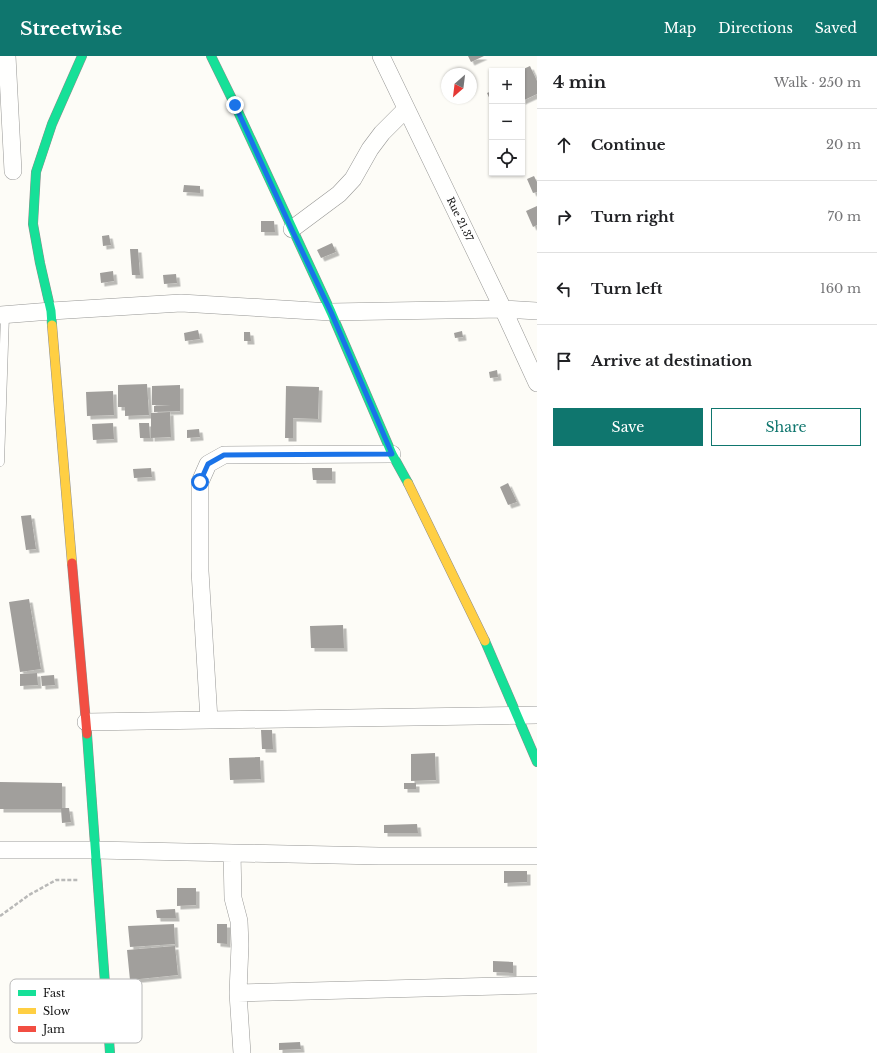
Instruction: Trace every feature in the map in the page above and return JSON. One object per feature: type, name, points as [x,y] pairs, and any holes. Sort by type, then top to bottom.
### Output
[{"type":"street","points":[[7,56],[7,171],[36,172]]},
{"type":"street","points":[[82,56],[52,124],[36,172],[33,224],[50,311],[86,722],[104,979]]},
{"type":"street","points":[[211,56],[331,312],[392,454],[412,490],[483,636],[537,762]]},
{"type":"street","name":"Rue 21.37","points":[[381,56],[537,383]]},
{"type":"street","points":[[292,230],[339,194],[353,179],[370,149],[382,133],[406,109]]},
{"type":"street","points":[[3,315],[181,303],[331,312],[503,309],[537,311]]},
{"type":"street","points":[[209,720],[200,571],[200,482],[208,464],[224,455],[392,454]]},
{"type":"street","points":[[86,722],[537,715]]},
{"type":"street","points":[[0,850],[95,850],[379,856],[537,856]]},
{"type":"street","points":[[232,853],[233,898],[239,921],[240,945],[238,993],[242,1053]]},
{"type":"street","points":[[238,993],[537,985]]},
{"type":"street","points":[[109,1043],[110,1053]]},
{"type":"lane","points":[[0,462],[3,315]]},
{"type":"path","points":[[0,916],[29,895],[56,880],[98,880]]},
{"type":"building","points":[[468,56],[484,56],[471,62]]},
{"type":"building","points":[[530,66],[537,81],[537,94],[525,100],[525,68]]},
{"type":"building","points":[[534,176],[537,182],[537,192],[533,193],[527,179]]},
{"type":"building","points":[[184,185],[200,186],[200,193],[183,192]]},
{"type":"building","points":[[537,206],[537,225],[533,227],[526,211]]},
{"type":"building","points":[[261,221],[274,221],[275,232],[261,232]]},
{"type":"building","points":[[109,235],[111,245],[103,246],[102,236]]},
{"type":"building","points":[[332,243],[336,252],[321,258],[317,250]]},
{"type":"building","points":[[130,249],[138,249],[140,275],[132,275]]},
{"type":"building","points":[[113,271],[114,281],[101,283],[100,273]]},
{"type":"building","points":[[176,274],[177,283],[164,284],[163,275]]},
{"type":"building","points":[[198,330],[200,339],[185,341],[184,333]]},
{"type":"building","points":[[462,331],[463,337],[455,338],[454,333]]},
{"type":"building","points":[[244,332],[250,332],[251,341],[244,341]]},
{"type":"building","points":[[497,370],[498,377],[490,378],[489,372]]},
{"type":"building","points":[[147,384],[149,415],[125,416],[125,407],[118,407],[118,385]]},
{"type":"building","points":[[180,385],[180,411],[154,412],[154,406],[171,405],[152,405],[152,386]]},
{"type":"building","points":[[286,386],[319,387],[318,419],[293,418],[293,438],[285,438]]},
{"type":"building","points":[[113,391],[114,415],[87,416],[86,392]]},
{"type":"building","points":[[170,412],[171,437],[151,438],[151,413]]},
{"type":"building","points":[[113,423],[114,439],[93,440],[92,424]]},
{"type":"building","points":[[139,423],[149,423],[150,438],[140,438]]},
{"type":"building","points":[[199,429],[200,437],[187,438],[187,430]]},
{"type":"building","points":[[151,468],[152,477],[134,478],[133,469]]},
{"type":"building","points":[[312,468],[332,468],[332,480],[313,480]]},
{"type":"building","points":[[508,483],[517,502],[508,505],[500,487]]},
{"type":"building","points":[[31,515],[36,549],[26,550],[21,516]]},
{"type":"building","points":[[29,599],[41,669],[20,672],[9,602]]},
{"type":"building","points":[[343,625],[344,648],[311,648],[310,626]]},
{"type":"building","points":[[37,673],[38,685],[20,686],[20,674]]},
{"type":"building","points":[[54,675],[55,685],[42,686],[41,676]]},
{"type":"building","points":[[261,730],[272,730],[273,749],[262,749]]},
{"type":"building","points":[[435,753],[436,780],[411,781],[411,754]]},
{"type":"building","points":[[260,757],[261,779],[230,780],[229,758]]},
{"type":"building","points":[[0,782],[62,783],[62,808],[69,808],[71,822],[62,823],[61,809],[0,809]]},
{"type":"building","points":[[404,783],[416,783],[416,789],[404,789]]},
{"type":"building","points":[[417,824],[418,833],[384,833],[384,825]]},
{"type":"building","points":[[504,871],[527,871],[527,882],[504,883]]},
{"type":"building","points":[[177,888],[196,888],[196,905],[177,906]]},
{"type":"building","points":[[175,909],[176,918],[157,918],[156,910]]},
{"type":"building","points":[[174,924],[175,944],[130,947],[128,926]]},
{"type":"building","points":[[217,924],[227,924],[227,944],[217,943]]},
{"type":"building","points":[[175,946],[178,975],[130,979],[127,950]]},
{"type":"building","points":[[493,961],[513,962],[513,973],[493,972]]},
{"type":"building","points":[[300,1042],[301,1049],[279,1050],[279,1043]]},
{"type":"traffic: fast","points":[[52,325],[51,311],[33,224],[36,172],[52,124],[82,56]]},
{"type":"traffic: fast","points":[[211,56],[331,312],[392,454],[408,483]]},
{"type":"traffic: fast","points":[[485,641],[537,762]]},
{"type":"traffic: fast","points":[[87,734],[105,979]]},
{"type":"traffic: fast","points":[[109,1043],[110,1053]]},
{"type":"traffic: slow","points":[[52,325],[72,563]]},
{"type":"traffic: slow","points":[[408,483],[485,641]]},
{"type":"traffic: jam","points":[[72,563],[87,734]]},
{"type":"route","points":[[200,482],[208,464],[224,455],[392,454],[331,312],[235,105]]}]
